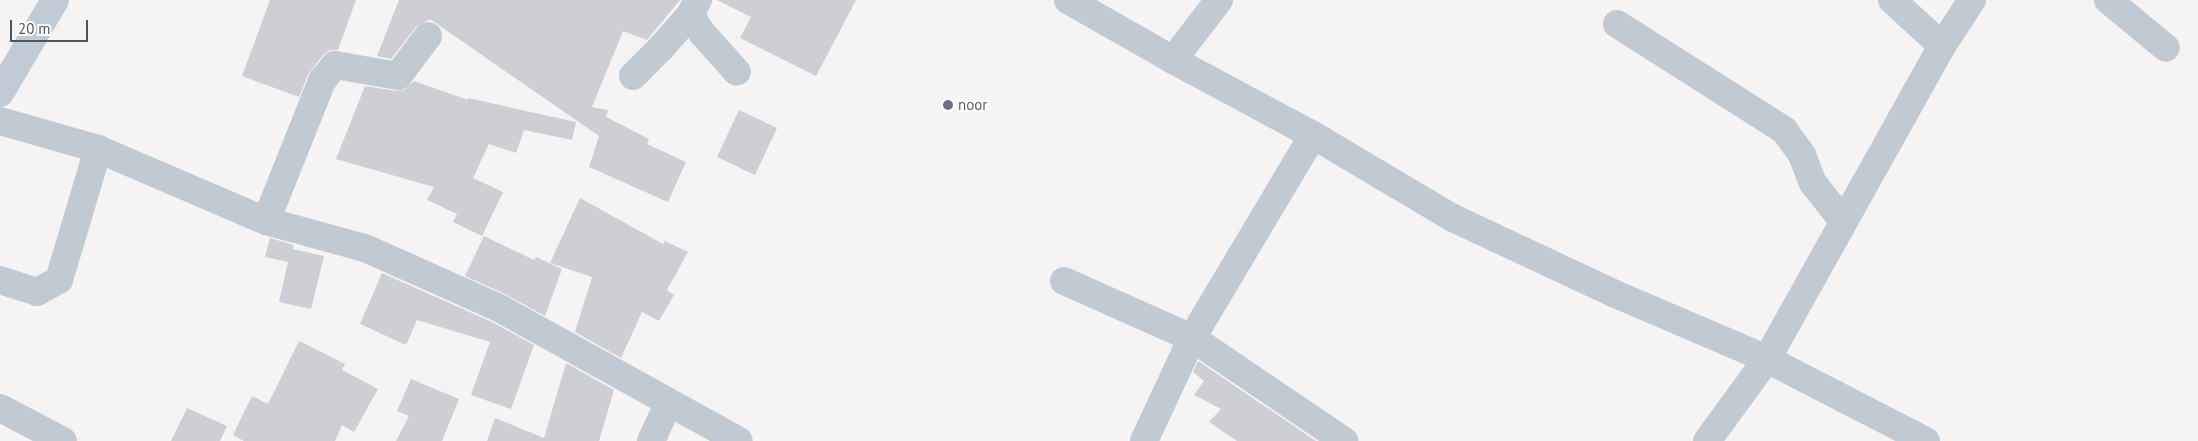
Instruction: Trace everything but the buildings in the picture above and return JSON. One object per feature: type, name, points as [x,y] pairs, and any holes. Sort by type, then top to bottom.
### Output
[{"type":"main road","points":[[0,93],[55,0]]},
{"type":"street","points":[[1068,0],[1173,60],[1313,135],[1453,218],[1613,293],[1767,359],[1926,441]]},
{"type":"street","points":[[1173,60],[1219,0]]},
{"type":"street","points":[[1892,0],[1942,46]]},
{"type":"street","points":[[1707,441],[1767,359],[1942,46],[1972,0]]},
{"type":"street","points":[[2108,0],[2166,48]]},
{"type":"street","points":[[694,8],[702,33],[737,72]]},
{"type":"street","points":[[633,76],[661,48],[694,8]]},
{"type":"street","points":[[1618,24],[1784,130],[1802,155],[1812,183],[1843,221]]},
{"type":"street","points":[[266,221],[322,81],[335,65],[398,76],[428,36]]},
{"type":"street","points":[[0,121],[98,149],[266,221],[365,248],[457,288],[739,441]]},
{"type":"street","points":[[1144,441],[1192,338],[1313,135]]},
{"type":"street","points":[[0,280],[37,292],[59,280],[98,149]]},
{"type":"street","points":[[1064,281],[1192,338],[1344,441]]},
{"type":"street","points":[[651,441],[668,404]]},
{"type":"street","points":[[0,408],[63,441]]},
{"type":"place","name":"noor","points":[[948,105]]}]
